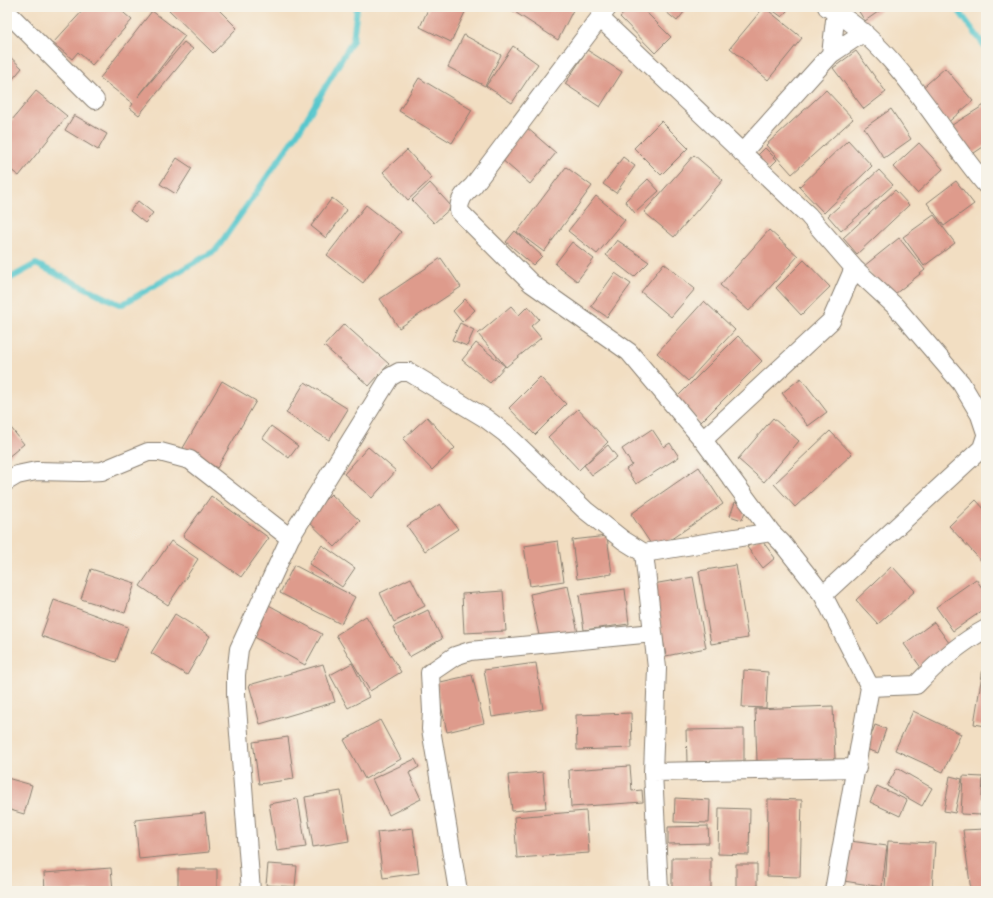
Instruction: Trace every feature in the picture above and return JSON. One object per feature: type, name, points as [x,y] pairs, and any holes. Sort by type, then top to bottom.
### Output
[{"type":"street","points":[[832,9],[864,32],[891,60],[986,184]]},
{"type":"street","points":[[831,54],[832,9]]},
{"type":"street","points":[[7,12],[95,100]]},
{"type":"street","points":[[823,594],[982,448],[986,434],[980,415],[961,383],[895,306],[854,268],[808,215],[742,152],[604,12],[473,186],[464,194],[459,202],[459,211],[531,283],[629,352],[703,440],[771,532],[782,543],[823,594],[870,687],[857,768],[834,891]]},
{"type":"street","points":[[742,152],[831,54],[864,32]]},
{"type":"street","points":[[703,440],[831,321],[854,268]]},
{"type":"street","points":[[251,891],[236,694],[239,649],[290,538],[390,377],[399,372],[409,372],[485,418],[505,433],[585,510],[623,540],[644,553],[771,532]]},
{"type":"street","points":[[7,481],[17,475],[36,471],[102,471],[148,452],[160,452],[190,460],[290,538]]},
{"type":"street","points":[[644,553],[657,668],[653,772],[659,891]]},
{"type":"street","points":[[870,687],[916,685],[927,673],[971,637],[986,629]]},
{"type":"street","points":[[458,891],[431,729],[432,711],[430,672],[455,656],[470,651],[653,633]]},
{"type":"street","points":[[653,772],[857,768]]},
{"type":"building","points":[[86,7],[117,7],[132,20],[92,65],[78,52],[72,59],[53,43]]},
{"type":"building","points":[[166,7],[216,7],[237,28],[213,53]]},
{"type":"building","points":[[429,7],[459,7],[466,10],[451,42],[420,27]]},
{"type":"building","points":[[507,7],[568,7],[573,10],[558,40]]},
{"type":"building","points":[[631,7],[641,7],[671,37],[655,53],[620,17]]},
{"type":"building","points":[[660,7],[688,7],[677,21]]},
{"type":"building","points":[[764,7],[802,38],[768,80],[730,48]]},
{"type":"building","points":[[768,7],[790,7],[782,17]]},
{"type":"building","points":[[856,7],[885,7],[865,21]]},
{"type":"building","points":[[152,11],[185,36],[138,97],[184,42],[193,49],[139,115],[130,108],[133,104],[100,78]]},
{"type":"building","points":[[464,35],[501,55],[485,86],[448,67]]},
{"type":"building","points":[[513,46],[538,64],[512,103],[486,86]]},
{"type":"building","points":[[587,50],[622,72],[600,107],[565,84]]},
{"type":"building","points":[[856,51],[886,92],[864,109],[833,68]]},
{"type":"building","points":[[7,54],[22,68],[7,86]]},
{"type":"building","points":[[945,68],[973,101],[946,124],[919,91]]},
{"type":"building","points":[[419,78],[472,110],[452,143],[399,111]]},
{"type":"building","points":[[826,90],[853,119],[792,174],[766,145]]},
{"type":"building","points":[[36,91],[67,116],[19,176],[7,167],[7,126]]},
{"type":"building","points":[[986,104],[986,145],[971,155],[952,125]]},
{"type":"building","points":[[891,109],[911,139],[884,158],[864,128]]},
{"type":"building","points":[[74,115],[107,134],[98,150],[65,130]]},
{"type":"building","points":[[661,121],[688,148],[661,175],[634,148]]},
{"type":"building","points":[[526,127],[556,153],[530,184],[500,158]]},
{"type":"building","points":[[848,140],[872,166],[824,213],[799,187]]},
{"type":"building","points":[[919,143],[943,169],[917,193],[893,167]]},
{"type":"building","points":[[765,148],[777,160],[768,169],[756,157]]},
{"type":"building","points":[[407,150],[432,178],[408,200],[383,172]]},
{"type":"building","points":[[694,155],[723,180],[674,237],[644,212]]},
{"type":"building","points":[[623,157],[635,166],[616,193],[603,184]]},
{"type":"building","points":[[177,158],[192,168],[176,194],[160,184]]},
{"type":"building","points":[[566,167],[592,186],[544,252],[517,232]]},
{"type":"building","points":[[879,170],[893,185],[841,231],[828,216]]},
{"type":"building","points":[[648,179],[659,191],[635,213],[625,201]]},
{"type":"building","points":[[956,181],[974,204],[944,226],[927,203]]},
{"type":"building","points":[[430,183],[452,207],[434,223],[412,200]]},
{"type":"building","points":[[895,190],[909,205],[857,254],[843,238]]},
{"type":"building","points":[[596,196],[625,220],[597,254],[568,231]]},
{"type":"building","points":[[332,198],[347,210],[326,238],[311,226]]},
{"type":"building","points":[[138,201],[153,213],[145,223],[130,211]]},
{"type":"building","points":[[366,205],[401,232],[363,283],[327,255]]},
{"type":"building","points":[[934,215],[955,243],[924,266],[903,237]]},
{"type":"building","points":[[769,230],[798,256],[749,311],[720,285]]},
{"type":"building","points":[[515,231],[542,256],[533,265],[506,242]]},
{"type":"building","points":[[899,238],[925,270],[890,298],[864,266]]},
{"type":"building","points":[[617,240],[649,262],[634,277],[606,255]]},
{"type":"building","points":[[572,242],[594,259],[577,281],[555,264]]},
{"type":"building","points":[[441,258],[461,287],[399,328],[380,299]]},
{"type":"building","points":[[804,260],[830,287],[801,315],[776,288]]},
{"type":"building","points":[[664,263],[695,289],[671,317],[641,292]]},
{"type":"building","points":[[615,273],[631,284],[607,317],[591,306]]},
{"type":"building","points":[[465,299],[475,310],[462,322],[453,311]]},
{"type":"building","points":[[704,301],[735,330],[688,381],[657,353]]},
{"type":"building","points":[[511,306],[519,315],[528,306],[539,319],[531,326],[541,338],[506,367],[478,334]]},
{"type":"building","points":[[460,323],[474,330],[467,346],[452,340]]},
{"type":"building","points":[[344,324],[389,364],[369,386],[324,346]]},
{"type":"building","points":[[738,336],[762,361],[700,423],[676,398]]},
{"type":"building","points":[[476,343],[505,366],[490,383],[462,360]]},
{"type":"building","points":[[540,377],[566,404],[535,435],[509,408]]},
{"type":"building","points":[[801,378],[827,412],[808,426],[782,393]]},
{"type":"building","points":[[222,381],[256,401],[217,468],[183,448]]},
{"type":"building","points":[[305,382],[348,409],[329,440],[286,413]]},
{"type":"building","points":[[578,409],[608,442],[579,470],[548,437]]},
{"type":"building","points":[[427,417],[455,448],[432,470],[403,439]]},
{"type":"building","points":[[773,418],[799,441],[764,482],[738,459]]},
{"type":"building","points":[[7,423],[24,444],[7,458]]},
{"type":"building","points":[[271,426],[298,446],[289,458],[263,438]]},
{"type":"building","points":[[652,429],[664,447],[670,443],[679,457],[636,484],[626,469],[632,465],[622,449]]},
{"type":"building","points":[[830,431],[852,454],[795,507],[774,484]]},
{"type":"building","points":[[608,445],[617,457],[592,475],[584,465]]},
{"type":"building","points":[[368,447],[396,471],[372,498],[344,474]]},
{"type":"building","points":[[699,467],[723,504],[655,550],[631,514]]},
{"type":"building","points":[[331,494],[360,521],[335,547],[306,519]]},
{"type":"building","points":[[211,496],[269,538],[241,577],[183,536]]},
{"type":"building","points":[[976,500],[986,511],[986,566],[949,526]]},
{"type":"building","points":[[735,502],[747,506],[742,520],[730,516]]},
{"type":"building","points":[[440,504],[458,529],[425,551],[407,526]]},
{"type":"building","points":[[607,536],[612,574],[577,579],[572,540]]},
{"type":"building","points":[[760,538],[775,558],[763,568],[747,547]]},
{"type":"building","points":[[171,541],[198,559],[168,605],[140,586]]},
{"type":"building","points":[[558,541],[564,581],[530,586],[524,546]]},
{"type":"building","points":[[322,545],[355,568],[342,587],[309,564]]},
{"type":"building","points":[[294,565],[355,597],[341,624],[280,593]]},
{"type":"building","points":[[736,565],[748,638],[711,644],[699,571]]},
{"type":"building","points":[[892,566],[915,591],[878,624],[856,600]]},
{"type":"building","points":[[91,569],[135,583],[125,613],[81,599]]},
{"type":"building","points":[[693,577],[706,648],[666,656],[653,584]]},
{"type":"building","points":[[411,578],[425,606],[394,622],[380,593]]},
{"type":"building","points":[[976,579],[986,594],[986,608],[953,631],[936,607]]},
{"type":"building","points":[[568,586],[578,633],[540,640],[530,594]]},
{"type":"building","points":[[625,589],[629,624],[584,630],[579,595]]},
{"type":"building","points":[[503,591],[506,631],[464,633],[462,594]]},
{"type":"building","points":[[54,600],[128,627],[116,662],[41,636]]},
{"type":"building","points":[[265,603],[322,634],[305,665],[249,634]]},
{"type":"building","points":[[428,610],[442,639],[409,657],[393,627]]},
{"type":"building","points":[[175,614],[210,636],[187,675],[151,653]]},
{"type":"building","points":[[366,616],[401,672],[370,691],[336,635]]},
{"type":"building","points":[[934,622],[952,647],[922,669],[904,644]]},
{"type":"building","points":[[986,656],[986,726],[974,724]]},
{"type":"building","points":[[352,663],[369,697],[348,708],[330,675]]},
{"type":"building","points":[[536,663],[543,709],[492,717],[484,670]]},
{"type":"building","points":[[323,664],[335,702],[260,724],[249,685]]},
{"type":"building","points":[[744,670],[768,672],[766,708],[742,707]]},
{"type":"building","points":[[472,675],[484,723],[447,732],[436,683]]},
{"type":"building","points":[[833,706],[835,759],[757,761],[755,709]]},
{"type":"building","points":[[913,711],[961,734],[943,772],[895,750]]},
{"type":"building","points":[[631,713],[632,748],[577,750],[576,715]]},
{"type":"building","points":[[380,720],[401,759],[365,779],[344,740]]},
{"type":"building","points":[[875,725],[886,729],[878,753],[866,749]]},
{"type":"building","points":[[744,729],[744,761],[687,762],[686,730]]},
{"type":"building","points":[[288,737],[294,779],[259,784],[253,742]]},
{"type":"building","points":[[415,759],[419,767],[409,773],[421,799],[389,815],[372,779]]},
{"type":"building","points":[[630,766],[632,791],[642,790],[643,802],[571,807],[569,770]]},
{"type":"building","points":[[897,768],[932,788],[922,806],[887,786]]},
{"type":"building","points":[[543,772],[546,808],[512,811],[508,775]]},
{"type":"building","points":[[950,776],[962,779],[955,813],[944,811]]},
{"type":"building","points":[[963,776],[983,777],[981,815],[961,814]]},
{"type":"building","points":[[7,778],[32,785],[24,814],[7,809]]},
{"type":"building","points":[[877,786],[907,800],[900,816],[870,802]]},
{"type":"building","points":[[341,791],[349,841],[313,847],[305,797]]},
{"type":"building","points":[[675,798],[710,800],[709,823],[674,822]]},
{"type":"building","points":[[298,799],[306,847],[277,851],[269,804]]},
{"type":"building","points":[[768,799],[802,800],[800,877],[767,876]]},
{"type":"building","points":[[719,808],[750,809],[749,855],[718,854]]},
{"type":"building","points":[[586,811],[589,853],[517,858],[514,817]]},
{"type":"building","points":[[205,813],[209,852],[139,859],[135,820]]},
{"type":"building","points":[[708,826],[709,843],[668,844],[668,827]]},
{"type":"building","points":[[413,828],[419,873],[383,878],[377,832]]},
{"type":"building","points":[[986,829],[986,891],[971,891],[963,830]]},
{"type":"building","points":[[850,841],[887,846],[882,887],[844,881]]},
{"type":"building","points":[[888,841],[935,843],[932,891],[885,888]]},
{"type":"building","points":[[672,858],[711,858],[711,891],[672,891]]},
{"type":"building","points":[[268,864],[297,866],[295,887],[266,885]]},
{"type":"building","points":[[736,864],[757,864],[757,891],[736,891]]},
{"type":"building","points":[[111,868],[113,891],[45,891],[44,873]]},
{"type":"building","points":[[178,869],[217,869],[217,891],[178,891]]},
{"type":"waterway","points":[[7,280],[36,264],[121,305],[216,250],[301,128],[353,40],[357,7]]},
{"type":"waterway","points":[[956,7],[986,48]]}]
